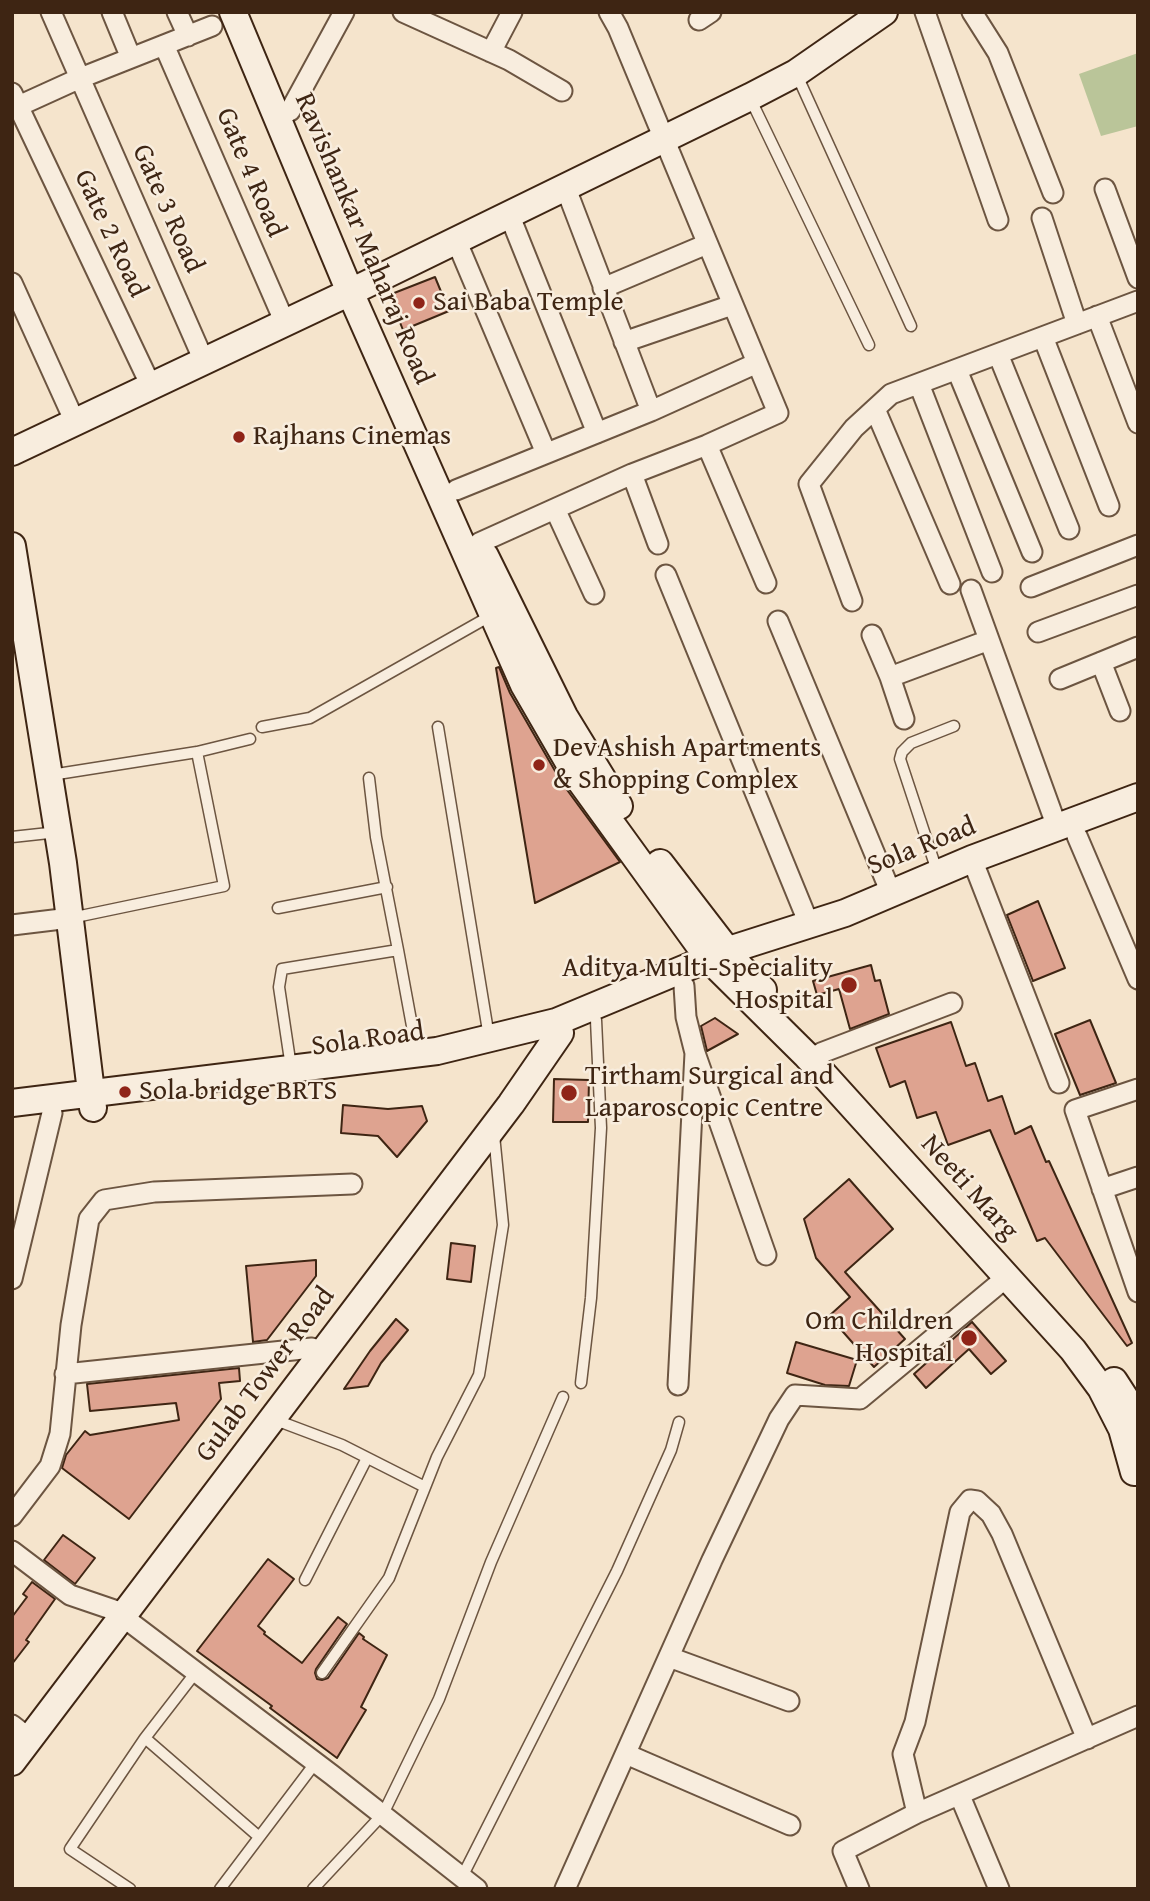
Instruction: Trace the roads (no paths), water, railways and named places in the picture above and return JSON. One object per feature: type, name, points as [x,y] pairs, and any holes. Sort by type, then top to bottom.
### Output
[{"type":"main road","name":"Ravishankar Maharaj Road","points":[[248,12],[290,111],[358,289],[524,685],[576,775],[725,962]]},
{"type":"main road","points":[[12,452],[358,289],[750,97],[796,73],[884,12]]},
{"type":"main road","name":"Ravishankar Maharaj Road","points":[[223,19],[358,289],[564,716],[610,793],[725,962]]},
{"type":"main road","points":[[12,546],[58,832],[92,1101]]},
{"type":"main road","name":"Sola Road","points":[[12,1118],[52,1114],[92,1101],[291,1069],[417,1053],[489,1038],[550,1030],[725,962],[978,872],[1138,797]]},
{"type":"main road","name":"Sola Road","points":[[12,1104],[92,1101],[446,1061],[550,1030],[596,1020],[684,986],[725,962],[809,924],[845,913],[938,873],[1067,832],[1138,813]]},
{"type":"main road","points":[[725,962],[821,1053],[1093,1352],[1138,1418]]},
{"type":"main road","name":"Neeti Marg","points":[[725,962],[1073,1350],[1101,1388],[1122,1429],[1137,1473]]},
{"type":"main road","points":[[15,1733],[118,1613],[550,1030]]},
{"type":"main road","name":"Gulab Tower Road","points":[[12,1762],[118,1613],[272,1419],[493,1128],[550,1030]]},
{"type":"street","name":"Gate 3 Road","points":[[51,12],[78,79],[204,361]]},
{"type":"street","points":[[112,12],[131,58]]},
{"type":"street","points":[[177,12],[188,36]]},
{"type":"street","points":[[290,111],[344,12]]},
{"type":"street","points":[[402,12],[491,52],[562,91]]},
{"type":"street","points":[[491,52],[512,12]]},
{"type":"street","points":[[480,543],[632,474],[707,445],[778,413],[609,12]]},
{"type":"street","points":[[925,12],[998,220]]},
{"type":"street","points":[[972,12],[998,53],[1053,193]]},
{"type":"street","points":[[14,103],[188,36],[223,19]]},
{"type":"street","name":"Gate 4 Road","points":[[164,45],[285,323]]},
{"type":"street","name":"Gate 2 Road","points":[[14,103],[151,386]]},
{"type":"street","points":[[565,186],[651,411]]},
{"type":"street","points":[[1105,189],[1138,278]]},
{"type":"street","points":[[509,214],[597,433]]},
{"type":"street","points":[[1042,218],[1077,324]]},
{"type":"street","points":[[456,240],[546,453]]},
{"type":"street","points":[[603,288],[707,244]]},
{"type":"street","points":[[12,283],[75,422]]},
{"type":"street","points":[[852,601],[809,484],[854,428],[891,394],[1138,300]]},
{"type":"street","points":[[624,342],[732,305]]},
{"type":"street","points":[[1097,316],[1138,423]]},
{"type":"street","points":[[1043,337],[1109,506]]},
{"type":"street","points":[[998,354],[1069,529]]},
{"type":"street","points":[[456,490],[651,411],[757,363]]},
{"type":"street","points":[[957,370],[1032,552]]},
{"type":"street","points":[[919,384],[992,572]]},
{"type":"street","points":[[875,409],[950,584]]},
{"type":"street","points":[[707,445],[765,583]]},
{"type":"street","points":[[632,474],[658,544]]},
{"type":"street","points":[[555,509],[594,594]]},
{"type":"street","points":[[1031,587],[1138,545]]},
{"type":"street","points":[[666,575],[809,924]]},
{"type":"street","points":[[971,590],[1067,832],[1138,979]]},
{"type":"street","points":[[1038,632],[1138,595]]},
{"type":"street","points":[[778,621],[891,893]]},
{"type":"street","points":[[872,635],[904,719]]},
{"type":"street","points":[[890,677],[989,640]]},
{"type":"street","points":[[1060,679],[1138,647]]},
{"type":"street","points":[[1101,662],[1121,711]]},
{"type":"street","points":[[978,872],[1059,1083]]},
{"type":"street","points":[[12,925],[70,918]]},
{"type":"street","points":[[684,986],[686,1017],[695,1054],[766,1255]]},
{"type":"street","points":[[821,1053],[952,1003]]},
{"type":"street","points":[[678,1385],[695,1054]]},
{"type":"street","points":[[1138,1089],[1075,1110],[1102,1189],[1132,1259],[1138,1292]]},
{"type":"street","points":[[12,1279],[52,1114]]},
{"type":"street","points":[[1102,1189],[1138,1177]]},
{"type":"street","points":[[12,1516],[50,1466],[60,1434],[65,1374],[89,1219],[104,1200],[154,1192],[352,1184]]},
{"type":"street","points":[[565,1889],[779,1419],[795,1395],[860,1399],[1007,1277]]},
{"type":"street","points":[[65,1374],[312,1348]]},
{"type":"street","points":[[918,1813],[903,1754],[915,1722],[960,1512],[970,1500],[977,1501],[991,1514],[1002,1534],[1087,1739]]},
{"type":"street","points":[[12,1551],[70,1595],[118,1613],[316,1762],[469,1883]]},
{"type":"street","points":[[669,1657],[789,1700]]},
{"type":"street","points":[[859,1889],[843,1851],[918,1813],[1138,1716]]},
{"type":"street","points":[[626,1754],[790,1825]]},
{"type":"street","points":[[960,1796],[999,1889]]},
{"type":"lane","points":[[796,73],[911,326]]},
{"type":"lane","points":[[750,97],[869,345]]},
{"type":"lane","points":[[262,727],[310,718],[493,614]]},
{"type":"lane","points":[[938,873],[900,759],[902,752],[911,743],[954,726]]},
{"type":"lane","points":[[438,727],[489,1038]]},
{"type":"lane","points":[[49,775],[197,752],[250,739]]},
{"type":"lane","points":[[70,918],[224,886],[197,752]]},
{"type":"lane","points":[[369,778],[376,836],[417,1053]]},
{"type":"lane","points":[[12,836],[58,832]]},
{"type":"lane","points":[[278,908],[387,887]]},
{"type":"lane","points":[[291,1069],[279,987],[282,969],[398,950]]},
{"type":"lane","points":[[581,1383],[591,1298],[601,1128],[596,1020]]},
{"type":"lane","points":[[323,1673],[389,1578],[438,1457],[479,1375],[503,1225],[493,1128]]},
{"type":"lane","points":[[313,1889],[383,1814],[439,1699],[491,1562],[563,1397]]},
{"type":"lane","points":[[272,1419],[342,1445],[425,1487]]},
{"type":"lane","points":[[469,1883],[617,1571],[671,1450],[679,1422]]},
{"type":"lane","points":[[305,1580],[367,1458]]},
{"type":"lane","points":[[130,1889],[70,1849],[145,1738],[196,1672]]},
{"type":"lane","points":[[145,1738],[258,1836]]},
{"type":"lane","points":[[219,1889],[316,1762]]},
{"type":"place","name":"Sai Baba Temple","points":[[419,303]]},
{"type":"place","name":"Rajhans Cinemas","points":[[239,437]]},
{"type":"place","name":"DevAshish Apartments & Shopping Complex","points":[[539,765]]},
{"type":"place","name":"Aditya Multi-Speciality Hospital","points":[[849,985]]},
{"type":"place","name":"Sola bridge BRTS","points":[[125,1092]]},
{"type":"place","name":"Tirtham Surgical and Laparoscopic Centre","points":[[569,1093]]},
{"type":"place","name":"Om Children Hospital","points":[[969,1338]]}]
